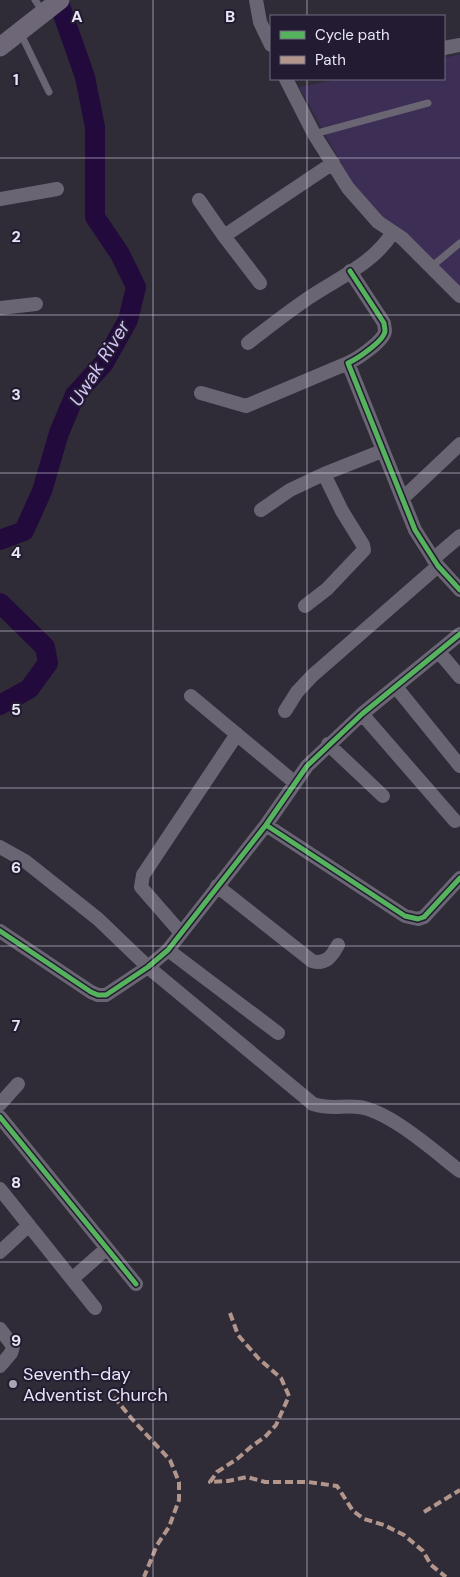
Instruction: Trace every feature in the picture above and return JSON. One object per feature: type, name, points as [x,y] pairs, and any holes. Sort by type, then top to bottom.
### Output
[{"type":"main road","points":[[0,47],[20,32],[47,5]]},
{"type":"street","points":[[256,0],[260,22],[270,43]]},
{"type":"street","points":[[445,48],[460,45]]},
{"type":"street","points":[[287,80],[314,134],[348,188],[378,222],[402,238],[460,296]]},
{"type":"street","points":[[224,236],[333,164]]},
{"type":"street","points":[[0,199],[57,189]]},
{"type":"street","points":[[198,200],[260,283]]},
{"type":"street","points":[[248,343],[311,296],[381,250],[393,232]]},
{"type":"street","points":[[201,393],[246,406],[348,363],[367,351],[383,336],[385,331],[384,323],[350,272]]},
{"type":"street","points":[[0,308],[36,304]]},
{"type":"street","points":[[348,363],[415,530],[435,562],[460,590]]},
{"type":"street","points":[[403,498],[460,444]]},
{"type":"street","points":[[261,510],[290,490],[382,450]]},
{"type":"street","points":[[305,606],[327,589],[364,550],[324,474]]},
{"type":"street","points":[[285,711],[297,692],[312,676],[435,562],[460,536]]},
{"type":"street","points":[[0,931],[82,987],[98,995],[106,995],[148,967],[168,950],[266,825],[294,782],[328,744],[460,634]]},
{"type":"street","points":[[439,652],[460,677]]},
{"type":"street","points":[[396,687],[460,766]]},
{"type":"street","points":[[191,696],[294,782]]},
{"type":"street","points":[[362,714],[455,820]]},
{"type":"street","points":[[181,933],[141,888],[143,875],[237,734]]},
{"type":"street","points":[[328,744],[383,796]]},
{"type":"street","points":[[266,825],[405,916],[418,920],[424,917],[460,878]]},
{"type":"street","points":[[0,847],[25,861],[98,919],[148,967],[313,1104],[326,1108],[358,1107],[376,1111],[399,1125],[460,1171]]},
{"type":"street","points":[[218,886],[312,961],[323,962],[333,954],[338,946]]},
{"type":"street","points":[[168,950],[278,1032]]},
{"type":"street","points":[[0,1104],[18,1084]]},
{"type":"street","points":[[0,1116],[136,1284]]},
{"type":"street","points":[[0,1189],[95,1308]]},
{"type":"street","points":[[0,1252],[29,1225]]},
{"type":"street","points":[[72,1279],[106,1249]]},
{"type":"street","points":[[0,1329],[13,1346],[12,1353],[0,1366]]},
{"type":"lane","points":[[20,32],[50,92]]},
{"type":"lane","points":[[314,134],[428,103]]},
{"type":"lane","points":[[430,267],[460,242]]},
{"type":"shaded area","points":[[460,54],[460,292],[386,223],[354,187],[299,87],[334,80],[445,80],[445,58]]},
{"type":"waterway","name":"Uwak River","points":[[0,540],[24,531],[42,491],[59,433],[75,395],[104,363],[128,320],[136,287],[120,254],[95,217],[95,127],[85,77],[58,0]]},
{"type":"waterway","name":"Uwak River","points":[[0,603],[45,647],[48,663],[29,689],[0,705]]},
{"type":"marked path","points":[[230,1313],[238,1335],[259,1359],[281,1378],[289,1396],[276,1425],[265,1437],[217,1472],[210,1482],[247,1477],[265,1482],[308,1482],[337,1486],[353,1511],[364,1519],[384,1525],[404,1535],[423,1551],[431,1565],[446,1577]]},
{"type":"marked path","points":[[114,1397],[170,1460],[179,1482],[179,1500],[169,1527],[157,1545],[144,1577]]},
{"type":"marked path","points":[[424,1512],[460,1490]]},
{"type":"cycle path","points":[[350,271],[384,323],[385,331],[380,340],[348,363],[415,530],[438,566],[460,590]]},
{"type":"cycle path","points":[[0,931],[91,992],[98,995],[106,995],[148,967],[168,950],[266,825],[307,766],[362,714],[460,634]]},
{"type":"cycle path","points":[[266,825],[405,916],[418,919],[424,917],[460,878]]},
{"type":"cycle path","points":[[0,1117],[136,1284]]},
{"type":"place","name":"Seventh-day Adventist Church","points":[[13,1384]]}]
